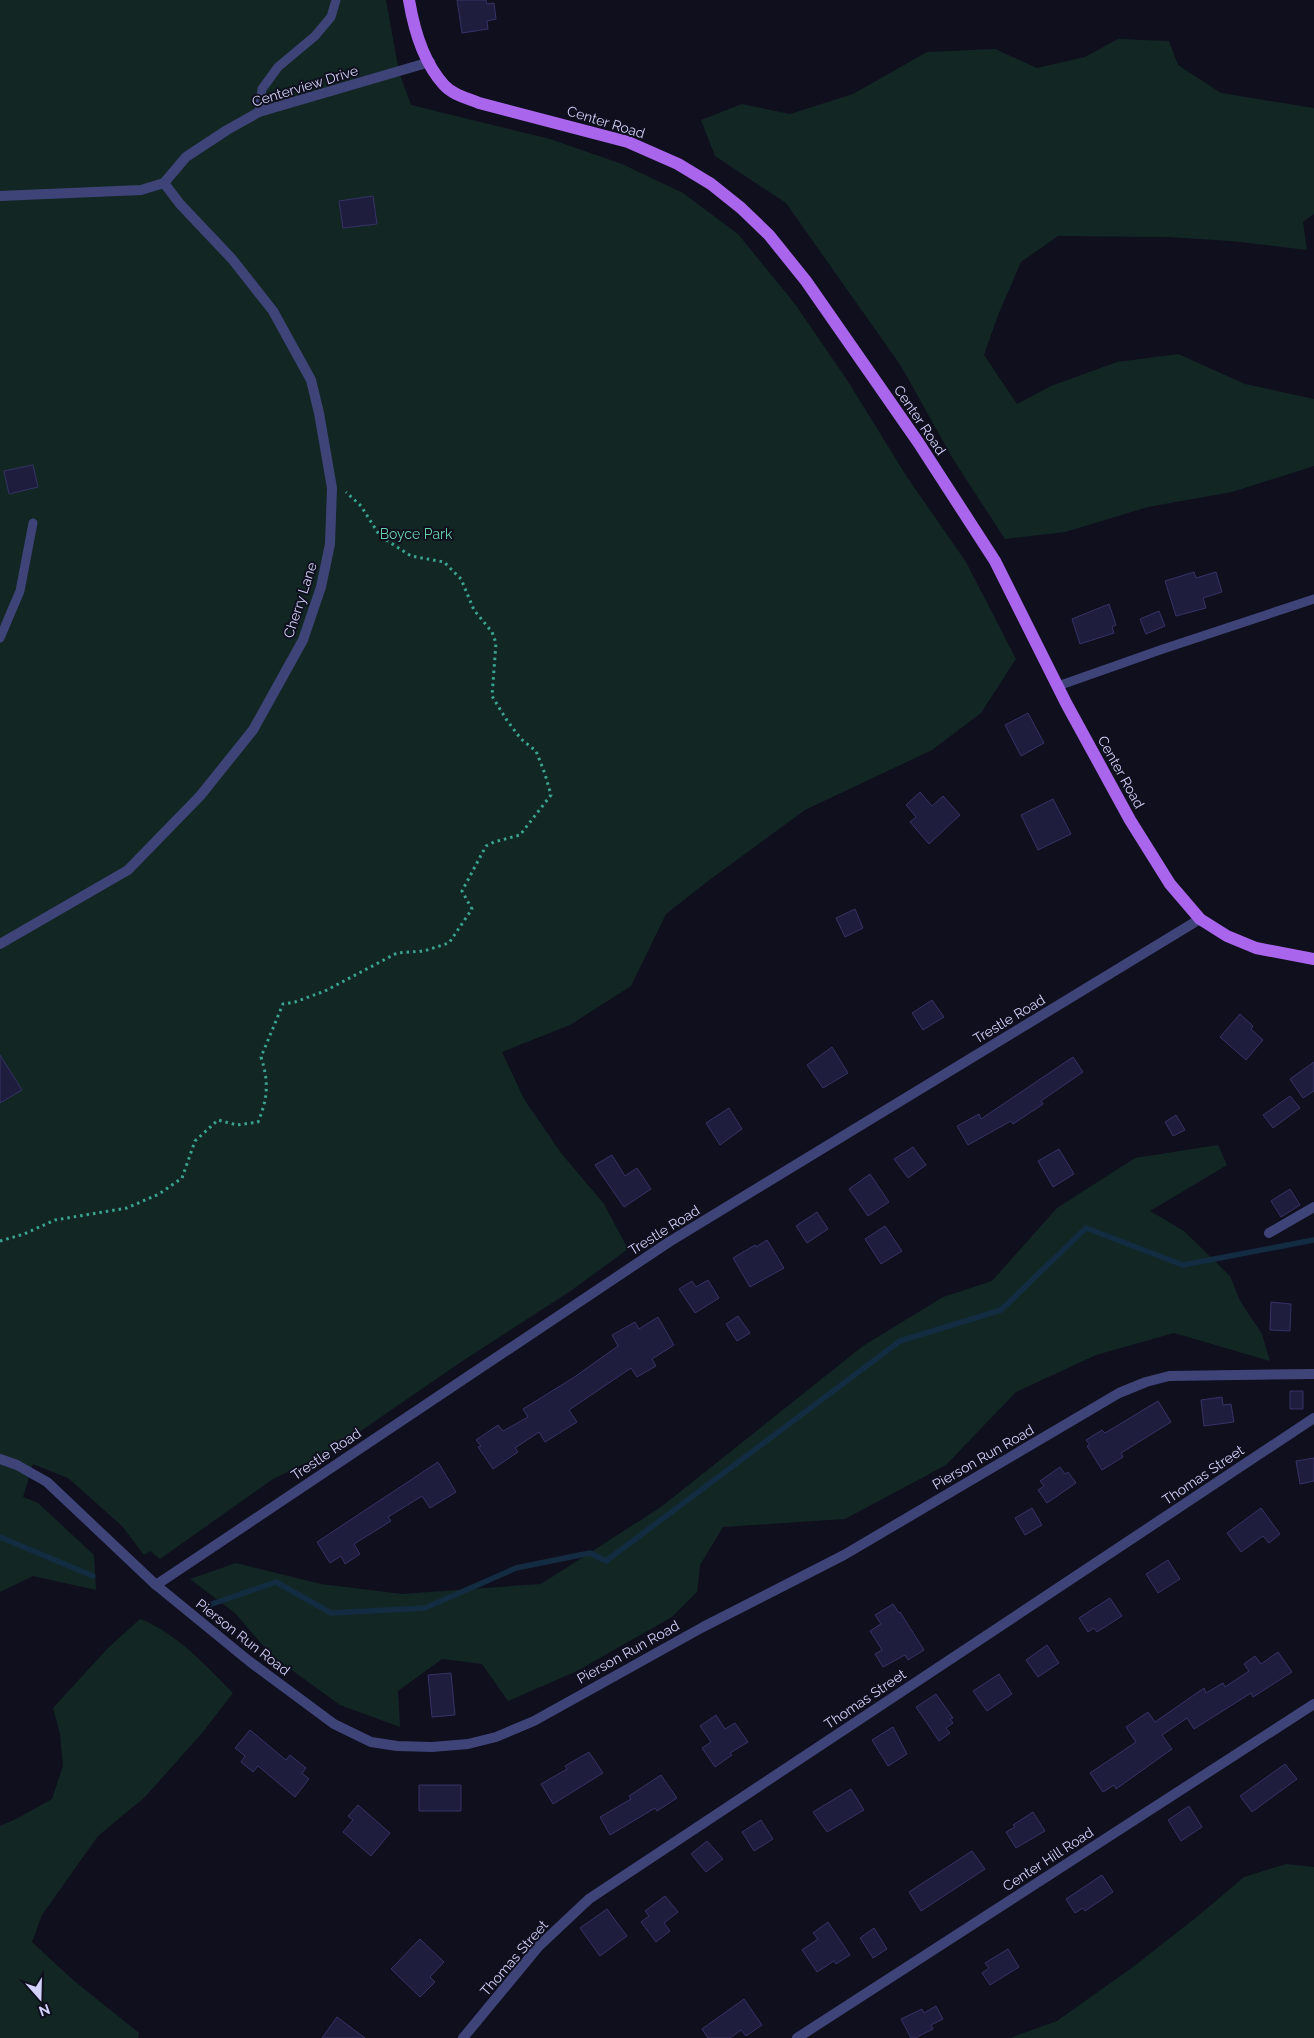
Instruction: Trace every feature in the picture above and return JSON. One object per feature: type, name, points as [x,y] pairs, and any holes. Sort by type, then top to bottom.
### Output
[{"type":"main road","name":"Center Road","points":[[408,0],[415,33],[430,62],[445,86],[459,96],[479,103],[628,142],[678,164],[711,184],[741,208],[769,235],[806,281],[912,434],[995,561],[1058,686],[1130,820],[1170,884],[1200,919],[1227,936],[1256,948],[1314,959]]},
{"type":"street","name":"Centerview Drive","points":[[164,183],[186,157],[259,112],[430,62]]},
{"type":"street","points":[[0,196],[141,190],[164,183]]},
{"type":"street","name":"Cherry Lane","points":[[0,944],[128,870],[200,796],[253,730],[303,640],[321,587],[330,544],[332,488],[319,413],[311,380],[273,311],[232,259],[180,204],[164,183]]},
{"type":"street","name":"Trestle Road","points":[[156,1585],[668,1242],[1200,919]]},
{"type":"street","points":[[1269,1233],[1314,1207]]},
{"type":"street","name":"Pierson Run Road","points":[[0,1459],[17,1465],[47,1482],[156,1585],[249,1661],[334,1724],[371,1742],[397,1746],[432,1747],[468,1744],[496,1737],[534,1721],[595,1685],[703,1627],[844,1555],[1119,1393],[1146,1382],[1169,1376],[1314,1374]]},
{"type":"street","name":"Thomas Street","points":[[463,2038],[539,1946],[589,1898],[1314,1418]]},
{"type":"street","name":"Center Hill Road","points":[[797,2038],[1314,1704]]},
{"type":"lane","points":[[259,112],[262,90],[278,67],[315,36],[331,16],[336,0]]},
{"type":"lane","points":[[0,638],[20,591],[33,523]]},
{"type":"lane","points":[[1058,686],[1171,646],[1314,599]]},
{"type":"path","points":[[0,1242],[24,1234],[54,1220],[127,1208],[159,1194],[182,1178],[195,1141],[218,1120],[237,1125],[258,1122],[266,1103],[267,1074],[261,1058],[283,1004],[295,1002],[326,991],[397,953],[424,951],[449,942],[472,909],[462,892],[486,846],[520,835],[551,796],[536,751],[521,739],[492,696],[496,643],[492,632],[474,610],[461,580],[444,562],[412,556],[380,536],[361,506],[330,476]]},
{"type":"green space","name":"Boyce Park","points":[[0,0],[386,0],[399,72],[411,105],[550,139],[622,164],[683,193],[738,234],[795,304],[847,380],[907,477],[966,562],[1016,659],[981,713],[932,750],[805,810],[666,914],[631,986],[570,1025],[502,1052],[524,1099],[561,1153],[604,1204],[628,1249],[572,1290],[461,1362],[333,1450],[273,1479],[160,1559],[150,1551],[144,1555],[122,1526],[68,1478],[33,1464],[23,1497],[38,1503],[94,1555],[96,1590],[33,1576],[0,1592]]},
{"type":"green space","points":[[1118,39],[1169,41],[1178,65],[1221,93],[1314,108],[1314,214],[1303,222],[1307,250],[1231,241],[1168,237],[1058,236],[1021,262],[998,315],[984,355],[1017,404],[1051,386],[1117,362],[1178,354],[1245,384],[1314,399],[1314,466],[1232,492],[1148,507],[1065,532],[1005,539],[953,459],[901,366],[786,203],[715,156],[701,120],[742,104],[790,114],[853,94],[927,52],[995,49],[1037,68],[1085,57]]},
{"type":"green space","points":[[1218,1145],[1227,1165],[1150,1211],[1184,1231],[1230,1276],[1240,1301],[1262,1334],[1270,1361],[1174,1333],[1096,1355],[1016,1392],[946,1465],[845,1519],[723,1527],[700,1565],[697,1592],[672,1617],[577,1671],[508,1701],[482,1664],[442,1659],[398,1691],[400,1727],[340,1705],[271,1655],[236,1614],[190,1579],[236,1563],[321,1584],[402,1594],[541,1584],[661,1507],[863,1346],[943,1297],[992,1281],[1057,1208],[1135,1158]]},
{"type":"green space","points":[[140,1619],[178,1641],[233,1693],[202,1733],[145,1797],[98,1836],[42,1915],[32,1942],[73,1980],[139,2033],[138,2038],[0,2038],[0,1826],[52,1799],[63,1766],[60,1734],[53,1708],[108,1648]]},
{"type":"green space","points":[[1286,1864],[1314,1867],[1314,2038],[1010,2038],[1057,2021],[1133,1967],[1244,1877]]},
{"type":"building","points":[[457,0],[486,0],[487,4],[494,3],[496,19],[487,21],[488,29],[462,33]]},
{"type":"building","points":[[373,196],[377,224],[343,228],[339,201]]},
{"type":"building","points":[[33,465],[38,487],[9,494],[4,471]]},
{"type":"building","points":[[1194,572],[1196,578],[1216,572],[1222,592],[1203,598],[1206,608],[1176,616],[1165,581]]},
{"type":"building","points":[[1109,604],[1116,625],[1112,627],[1114,633],[1080,644],[1072,619]]},
{"type":"building","points":[[1159,611],[1165,626],[1146,634],[1140,619]]},
{"type":"building","points":[[1028,713],[1044,743],[1021,756],[1005,725]]},
{"type":"building","points":[[920,792],[932,806],[943,796],[960,815],[929,844],[910,822],[916,817],[906,805]]},
{"type":"building","points":[[1053,799],[1071,834],[1038,850],[1021,815]]},
{"type":"building","points":[[855,909],[863,928],[845,937],[836,918]]},
{"type":"building","points":[[932,1000],[944,1017],[923,1030],[912,1013]]},
{"type":"building","points":[[1240,1014],[1253,1026],[1251,1029],[1263,1040],[1246,1060],[1220,1037]]},
{"type":"building","points":[[832,1047],[848,1073],[823,1088],[807,1065]]},
{"type":"building","points":[[0,1055],[22,1090],[0,1103]]},
{"type":"building","points":[[1073,1057],[1083,1072],[1041,1101],[1043,1104],[1013,1124],[1011,1121],[968,1145],[957,1126],[979,1114],[981,1119]]},
{"type":"building","points":[[1314,1062],[1314,1091],[1303,1098],[1290,1079]]},
{"type":"building","points":[[1290,1096],[1300,1108],[1273,1128],[1263,1115]]},
{"type":"building","points":[[729,1108],[742,1129],[720,1145],[706,1123]]},
{"type":"building","points":[[1176,1115],[1185,1130],[1173,1136],[1165,1122]]},
{"type":"building","points":[[913,1147],[926,1165],[908,1178],[894,1159]]},
{"type":"building","points":[[1059,1149],[1074,1174],[1053,1187],[1038,1161]]},
{"type":"building","points":[[612,1155],[625,1176],[637,1168],[651,1189],[624,1207],[595,1165]]},
{"type":"building","points":[[870,1174],[889,1202],[868,1216],[849,1189]]},
{"type":"building","points":[[1290,1189],[1300,1205],[1281,1217],[1271,1201]]},
{"type":"building","points":[[817,1212],[828,1229],[807,1243],[796,1226]]},
{"type":"building","points":[[885,1226],[902,1251],[881,1264],[865,1239]]},
{"type":"building","points":[[767,1240],[784,1268],[750,1287],[733,1258]]},
{"type":"building","points":[[708,1280],[719,1298],[695,1313],[679,1289],[692,1281],[696,1287]]},
{"type":"building","points":[[1271,1302],[1291,1304],[1290,1331],[1270,1330]]},
{"type":"building","points":[[738,1316],[750,1333],[737,1341],[726,1324]]},
{"type":"building","points":[[658,1317],[674,1345],[652,1359],[656,1366],[637,1377],[631,1368],[569,1410],[577,1422],[545,1442],[539,1432],[515,1448],[518,1452],[493,1469],[478,1447],[481,1446],[476,1440],[498,1425],[503,1431],[528,1417],[523,1409],[573,1378],[618,1346],[612,1335],[635,1322],[639,1329]]},
{"type":"building","points":[[1290,1391],[1303,1391],[1303,1409],[1290,1409]]},
{"type":"building","points":[[1222,1397],[1223,1405],[1231,1404],[1234,1422],[1204,1426],[1201,1400]]},
{"type":"building","points":[[1158,1401],[1171,1422],[1121,1453],[1123,1457],[1102,1470],[1087,1446],[1090,1445],[1086,1440],[1102,1430],[1105,1433]]},
{"type":"building","points":[[1314,1458],[1314,1481],[1300,1484],[1296,1461]]},
{"type":"building","points":[[438,1462],[456,1492],[430,1508],[422,1496],[388,1517],[391,1521],[354,1544],[360,1554],[345,1564],[341,1556],[330,1563],[317,1542]]},
{"type":"building","points":[[1060,1467],[1065,1474],[1068,1472],[1076,1483],[1047,1503],[1038,1490],[1044,1486],[1040,1481]]},
{"type":"building","points":[[1032,1508],[1042,1525],[1025,1535],[1015,1518]]},
{"type":"building","points":[[1261,1508],[1280,1534],[1269,1543],[1263,1536],[1241,1552],[1227,1533]]},
{"type":"building","points":[[1168,1560],[1180,1579],[1158,1593],[1146,1574]]},
{"type":"building","points":[[1110,1598],[1122,1616],[1097,1632],[1094,1628],[1088,1632],[1079,1618]]},
{"type":"building","points":[[893,1604],[924,1650],[908,1660],[905,1655],[883,1667],[875,1654],[882,1650],[870,1631],[881,1624],[875,1615]]},
{"type":"building","points":[[1047,1645],[1059,1663],[1038,1677],[1026,1660]]},
{"type":"building","points":[[1278,1652],[1292,1672],[1253,1697],[1251,1693],[1194,1729],[1187,1718],[1162,1735],[1172,1749],[1116,1789],[1114,1785],[1103,1792],[1090,1773],[1136,1742],[1126,1727],[1148,1712],[1155,1722],[1204,1688],[1206,1693],[1223,1683],[1225,1687],[1249,1671],[1244,1664],[1255,1656],[1261,1664]]},
{"type":"building","points":[[451,1673],[455,1715],[432,1717],[428,1675]]},
{"type":"building","points":[[999,1674],[1012,1694],[987,1711],[973,1691]]},
{"type":"building","points":[[936,1694],[953,1718],[950,1719],[953,1723],[946,1728],[950,1733],[939,1741],[916,1707]]},
{"type":"building","points":[[716,1715],[725,1729],[735,1723],[748,1742],[730,1753],[732,1755],[715,1767],[702,1748],[711,1742],[700,1726]]},
{"type":"building","points":[[893,1727],[907,1754],[888,1766],[872,1740]]},
{"type":"building","points":[[250,1730],[286,1760],[290,1755],[306,1768],[302,1773],[309,1779],[295,1797],[258,1766],[253,1772],[241,1762],[245,1756],[235,1748]]},
{"type":"building","points":[[589,1752],[603,1773],[553,1804],[541,1784],[567,1769],[565,1766]]},
{"type":"building","points":[[1285,1764],[1297,1779],[1252,1812],[1240,1796]]},
{"type":"building","points":[[661,1775],[677,1798],[657,1811],[655,1808],[610,1835],[600,1817],[631,1799],[629,1796]]},
{"type":"building","points":[[419,1785],[461,1785],[461,1811],[419,1811]]},
{"type":"building","points":[[851,1789],[864,1810],[827,1832],[813,1812]]},
{"type":"building","points":[[358,1805],[390,1833],[371,1856],[343,1832],[353,1820],[348,1816]]},
{"type":"building","points":[[1189,1806],[1202,1827],[1181,1841],[1168,1820]]},
{"type":"building","points":[[1033,1812],[1045,1831],[1016,1848],[1006,1832]]},
{"type":"building","points":[[761,1820],[773,1839],[754,1851],[742,1832]]},
{"type":"building","points":[[707,1841],[723,1859],[706,1872],[691,1854]]},
{"type":"building","points":[[972,1851],[985,1869],[921,1911],[909,1892]]},
{"type":"building","points":[[1102,1875],[1113,1892],[1085,1911],[1083,1908],[1075,1913],[1066,1899]]},
{"type":"building","points":[[665,1896],[678,1912],[664,1923],[670,1931],[656,1942],[641,1922],[649,1916],[645,1911]]},
{"type":"building","points":[[607,1909],[627,1936],[600,1956],[580,1928]]},
{"type":"building","points":[[828,1922],[850,1955],[836,1964],[834,1961],[817,1972],[802,1950],[818,1939],[813,1933]]},
{"type":"building","points":[[874,1928],[887,1949],[873,1958],[860,1938]]},
{"type":"building","points":[[420,1939],[444,1962],[430,1977],[435,1982],[420,1997],[391,1969]]},
{"type":"building","points":[[1008,1949],[1019,1967],[990,1985],[982,1973],[989,1968],[985,1963]]},
{"type":"building","points":[[744,1999],[762,2025],[746,2036],[741,2030],[730,2038],[708,2038],[702,2029]]},
{"type":"building","points":[[936,2006],[943,2019],[931,2025],[933,2029],[915,2038],[911,2038],[901,2019],[922,2009],[924,2013]]},
{"type":"building","points":[[337,2017],[365,2038],[322,2038]]},
{"type":"waterway","points":[[209,1605],[276,1582],[331,1613],[425,1608],[516,1568],[590,1553],[606,1561],[900,1341],[1001,1310],[1086,1228],[1183,1265],[1314,1240]]},
{"type":"waterway","points":[[0,1537],[93,1576]]}]
